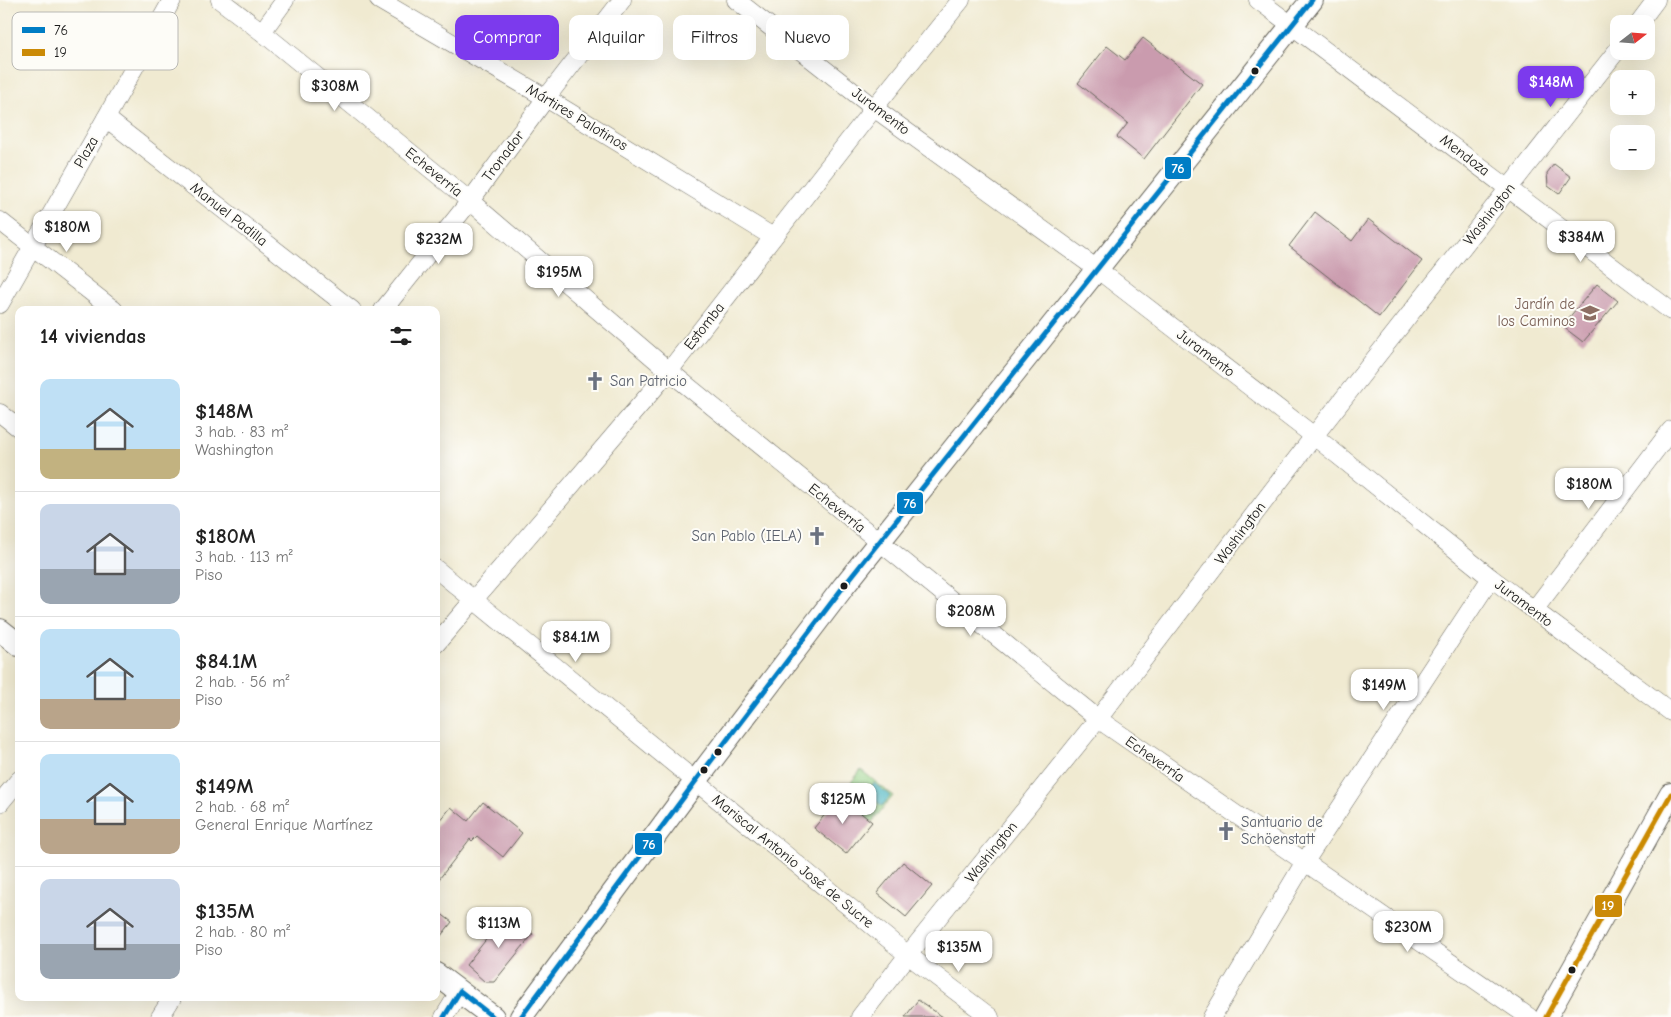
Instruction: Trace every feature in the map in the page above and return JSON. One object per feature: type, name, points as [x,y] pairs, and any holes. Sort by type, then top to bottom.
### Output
[{"type":"street","name":"Plaza","points":[[165,12],[172,0]]},
{"type":"street","name":"Echeverría","points":[[220,0],[470,201],[669,371],[1098,719],[1529,1017]]},
{"type":"street","points":[[262,32],[285,0]]},
{"type":"street","name":"Mártires Palotinos","points":[[378,0],[546,98],[773,237]]},
{"type":"street","name":"Tronador","points":[[386,306],[470,201],[546,98],[622,0]]},
{"type":"street","name":"Juramento","points":[[736,0],[874,108],[1096,270],[1314,436],[1491,578],[1671,712]]},
{"type":"street","name":"Estomba","points":[[440,639],[669,371],[874,108],[961,0]]},
{"type":"street","name":"Mendoza","points":[[1258,0],[1671,311]]},
{"type":"street","points":[[521,1017],[695,782],[879,542],[1312,0]]},
{"type":"street","points":[[1645,15],[1656,0]]},
{"type":"street","name":"Washington","points":[[860,1017],[1098,719],[1314,436],[1610,60]]},
{"type":"street","name":"Plaza","points":[[0,304],[133,70]]},
{"type":"street","name":"Manuel Padilla","points":[[106,118],[347,306]]},
{"type":"street","points":[[0,222],[109,306]]},
{"type":"street","points":[[0,414],[15,425]]},
{"type":"street","points":[[1534,610],[1671,430]]},
{"type":"street","name":"Mariscal Antonio José de Sucre","points":[[440,572],[908,955],[990,1017]]},
{"type":"street","points":[[1212,1017],[1304,863],[1491,578]]},
{"type":"street","points":[[0,630],[15,642]]},
{"type":"street","points":[[0,803],[15,785]]},
{"type":"street","points":[[1546,1017],[1671,794]]},
{"type":"street","points":[[440,977],[493,1017]]},
{"type":"street","points":[[444,1017],[460,991]]},
{"type":"street","points":[[160,1017],[170,1001]]},
{"type":"green space","points":[[861,770],[893,796],[872,822],[840,796]]},
{"type":"water","points":[[874,783],[890,796],[882,806],[864,791],[867,787],[869,789]]},
{"type":"building","points":[[1143,38],[1202,84],[1144,159],[1117,137],[1128,123],[1078,83],[1107,46],[1125,60]]},
{"type":"building","points":[[1554,164],[1571,177],[1559,194],[1548,186],[1547,173]]},
{"type":"building","points":[[1315,212],[1352,241],[1368,219],[1422,261],[1379,317],[1289,246]]},
{"type":"building","name":"Jardín de los Caminos","points":[[1597,284],[1618,301],[1583,342],[1562,326]]},
{"type":"building","points":[[840,796],[872,822],[846,854],[814,828]]},
{"type":"building","points":[[483,802],[522,833],[503,857],[477,836],[472,841],[470,839],[440,878],[440,821],[451,807],[468,821]]},
{"type":"building","points":[[903,862],[932,886],[906,917],[877,893]]},
{"type":"building","points":[[440,913],[452,922],[440,937]]},
{"type":"building","points":[[507,913],[533,934],[494,982],[485,982],[466,965]]},
{"type":"building","points":[[918,1000],[943,1017],[905,1017]]},
{"type":"transit line","name":"76","points":[[521,1017],[695,782],[844,586],[1312,0]]},
{"type":"transit line","name":"19","points":[[1546,1017],[1671,794]]},
{"type":"transit line","name":"76","points":[[444,1017],[460,991],[493,1017]]},
{"type":"place","name":"Jardín de los Caminos","points":[[1590,313]]},
{"type":"place","name":"San Patricio","points":[[595,381]]},
{"type":"place","name":"San Pablo (IELA)","points":[[817,536]]},
{"type":"place","name":"Santuario de Schöenstatt","points":[[1226,831]]}]
